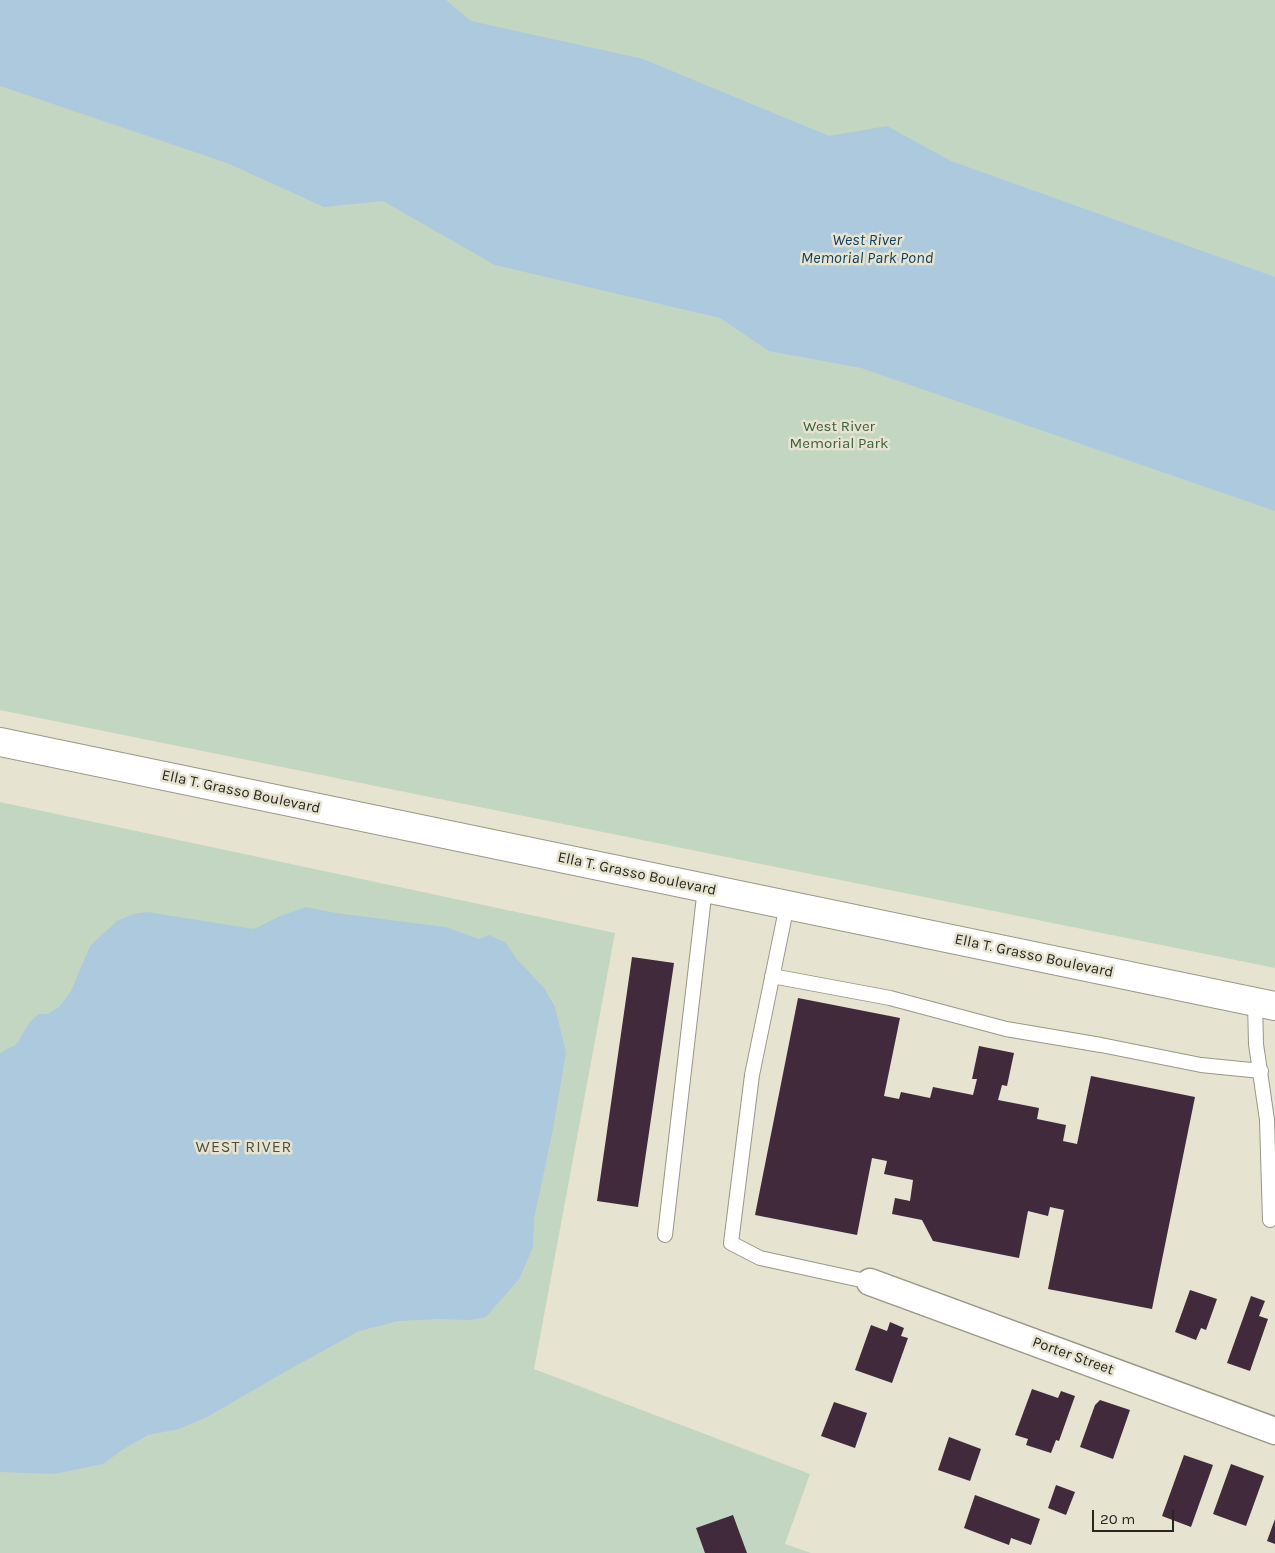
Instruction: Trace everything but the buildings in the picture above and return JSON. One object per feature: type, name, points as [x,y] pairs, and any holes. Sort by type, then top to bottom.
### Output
[{"type":"main road","name":"Ella T. Grasso Boulevard","points":[[0,742],[1265,1004]]},
{"type":"street","name":"Porter Street","points":[[870,1282],[1275,1431]]},
{"type":"lane","points":[[665,1235],[705,888]]},
{"type":"lane","points":[[788,905],[752,1075],[731,1243],[760,1258],[870,1282]]},
{"type":"lane","points":[[772,976],[890,998],[1006,1029],[1101,1045],[1201,1065],[1260,1071]]},
{"type":"lane","points":[[1265,1004],[1256,1044],[1267,1120],[1270,1220]]},
{"type":"green space","name":"West River Memorial Park","points":[[0,0],[1275,0],[1275,968],[0,710]]},
{"type":"green space","points":[[0,802],[615,933],[534,1369],[810,1474],[785,1544],[811,1553],[0,1553]]},
{"type":"water","name":"West River Memorial Park Pond","points":[[0,0],[446,0],[471,21],[643,59],[829,136],[887,126],[951,161],[1275,277],[1275,511],[861,368],[769,351],[720,318],[495,265],[383,201],[324,207],[227,163],[0,86]]},
{"type":"water","points":[[306,907],[336,913],[445,927],[479,939],[489,935],[505,942],[516,958],[544,988],[555,1007],[566,1053],[553,1129],[534,1219],[533,1247],[519,1279],[486,1317],[469,1320],[398,1321],[359,1331],[207,1417],[179,1429],[148,1435],[103,1464],[54,1474],[0,1472],[0,1053],[17,1044],[29,1023],[39,1014],[48,1014],[59,1007],[71,991],[90,946],[117,921],[133,914],[148,912],[254,929],[280,916]]},
{"type":"district","name":"WEST RIVER","points":[[244,1147]]}]
